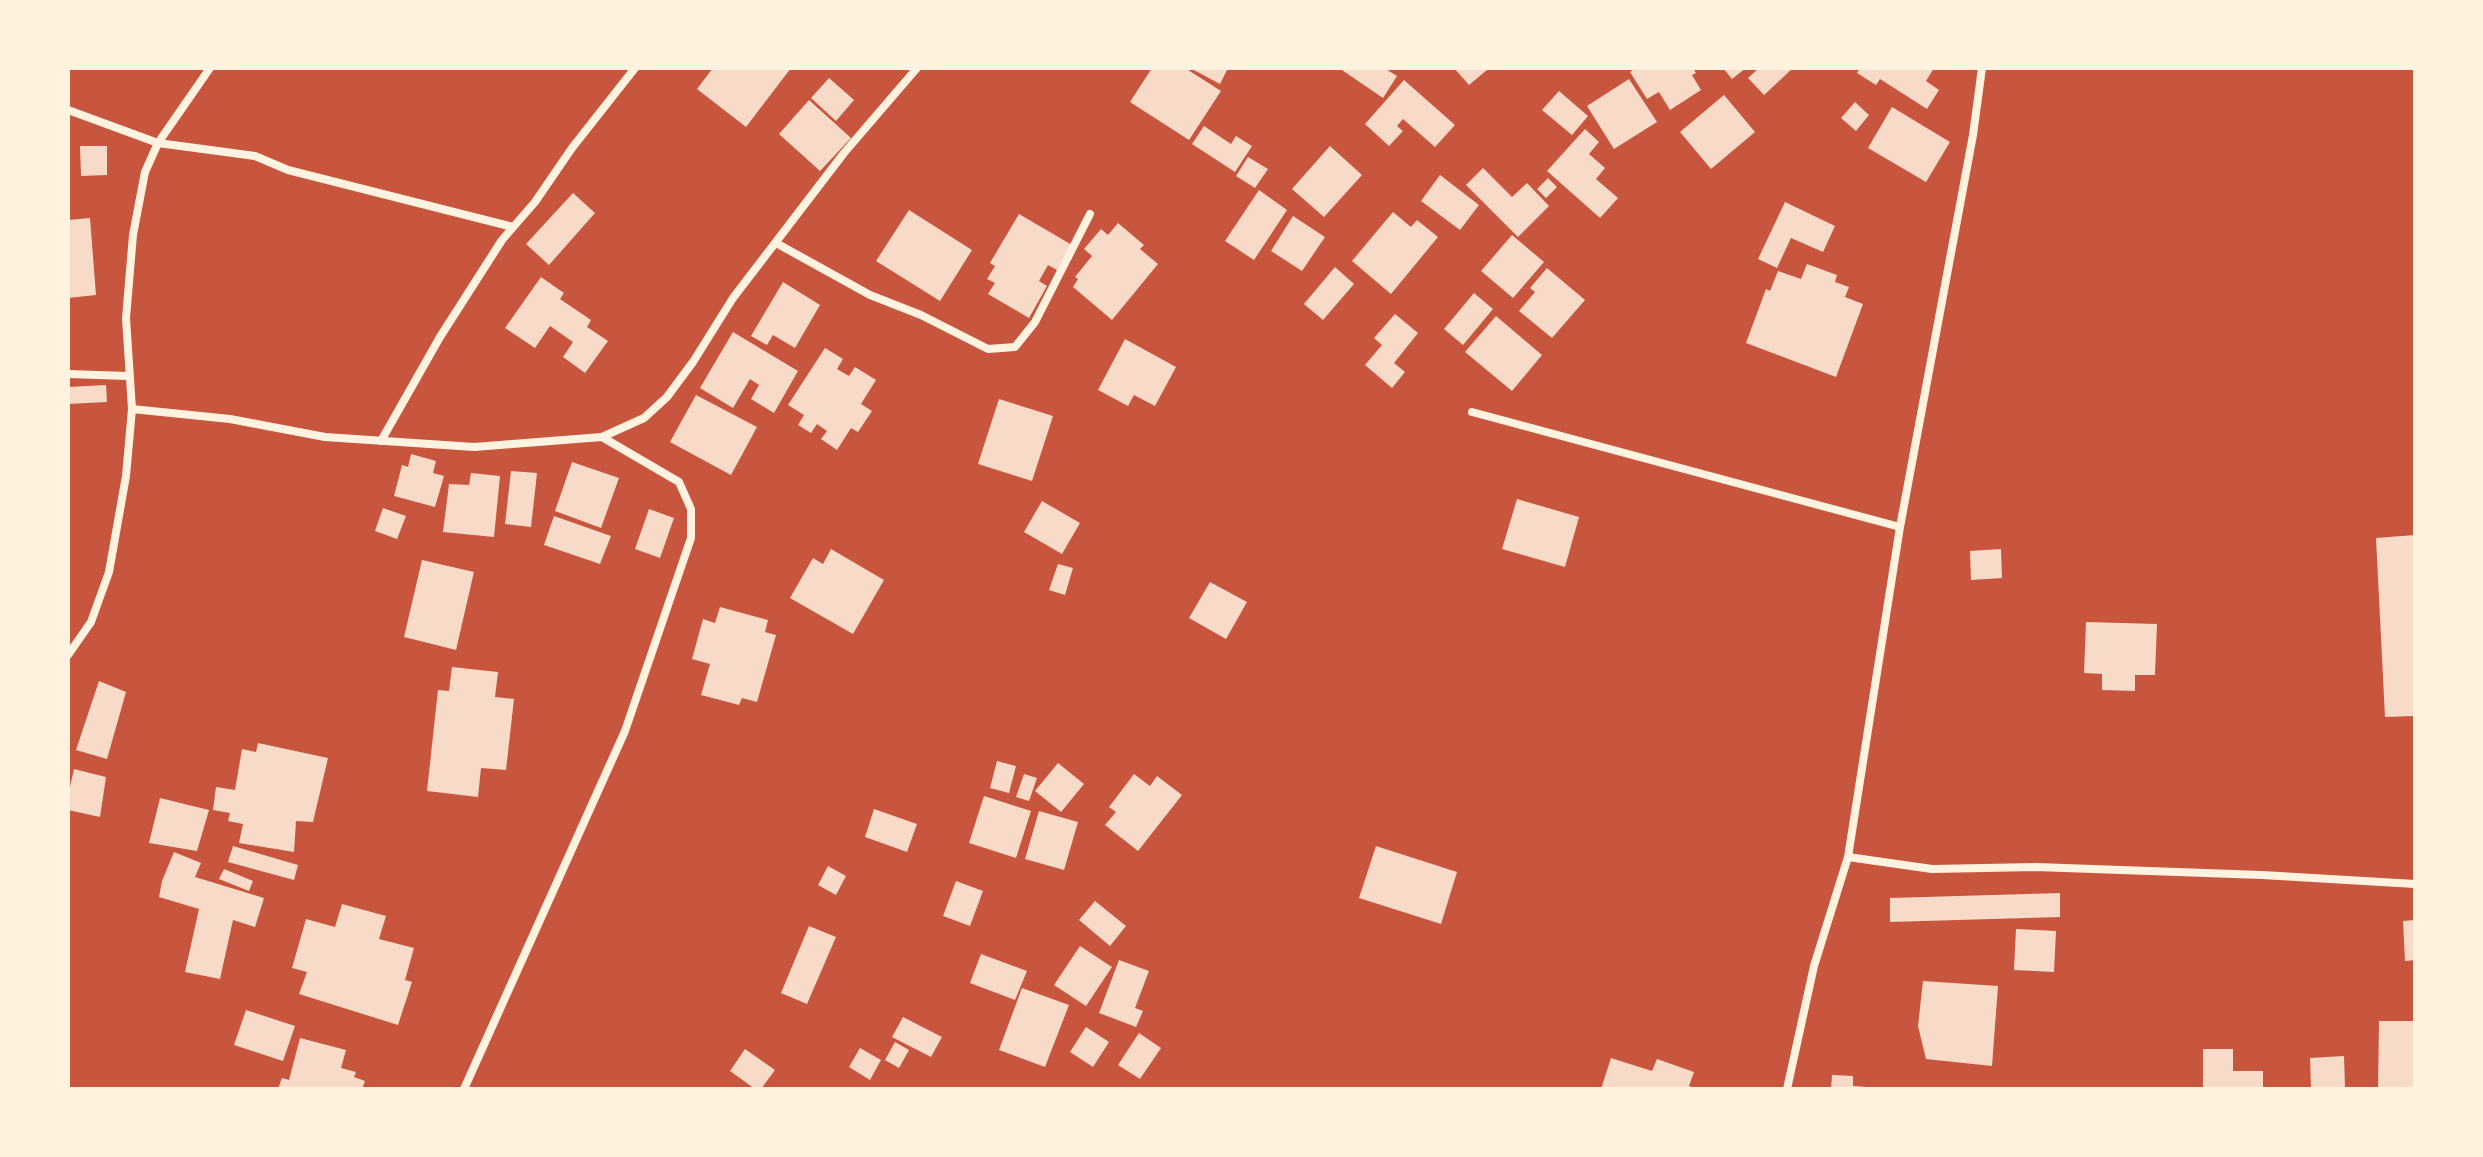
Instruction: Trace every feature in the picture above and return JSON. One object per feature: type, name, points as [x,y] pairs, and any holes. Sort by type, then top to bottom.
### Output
[{"type":"street","points":[[68,655],[91,622],[109,572],[126,476],[132,409],[126,318],[133,235],[145,172],[158,143],[210,68]]},
{"type":"street","points":[[381,441],[440,337],[513,227],[635,68]]},
{"type":"street","points":[[132,409],[230,419],[325,437],[474,447],[602,437],[644,418],[667,397],[733,298],[844,153],[917,68]]},
{"type":"street","points":[[1787,1089],[1814,966],[1848,857],[1900,527],[1973,135],[1982,68]]},
{"type":"street","points":[[68,110],[158,143],[255,156],[288,170],[513,227]]},
{"type":"street","points":[[776,243],[870,295],[921,315],[988,349],[1015,347],[1035,322],[1090,214]]},
{"type":"street","points":[[68,374],[128,376]]},
{"type":"street","points":[[1472,412],[1900,527]]},
{"type":"street","points":[[464,1089],[625,731],[691,538],[691,509],[679,482],[602,437]]},
{"type":"street","points":[[1848,857],[1932,869],[2036,867],[2415,884]]},
{"type":"building","points":[[713,68],[791,68],[746,127],[697,89]]},
{"type":"building","points":[[1152,68],[1185,68],[1221,91],[1189,140],[1130,102]]},
{"type":"building","points":[[1190,68],[1228,68],[1220,84]]},
{"type":"building","points":[[1339,68],[1384,68],[1397,76],[1383,98]]},
{"type":"building","points":[[1454,68],[1486,68],[1487,70],[1469,85]]},
{"type":"building","points":[[1636,68],[1693,68],[1696,73],[1692,75],[1701,90],[1670,110],[1659,92],[1647,99],[1630,72]]},
{"type":"building","points":[[1723,68],[1746,68],[1732,79]]},
{"type":"building","points":[[1759,68],[1793,68],[1764,95],[1748,78]]},
{"type":"building","points":[[1860,68],[1934,68],[1926,81],[1939,90],[1927,109],[1880,79],[1876,85],[1857,73]]},
{"type":"building","points":[[829,78],[854,100],[836,121],[811,98]]},
{"type":"building","points":[[1629,79],[1657,122],[1614,149],[1587,106]]},
{"type":"building","points":[[1404,80],[1455,125],[1435,147],[1403,119],[1397,126],[1403,131],[1389,146],[1365,124]]},
{"type":"building","points":[[1559,91],[1588,116],[1572,135],[1542,110]]},
{"type":"building","points":[[1724,95],[1755,132],[1711,169],[1680,132]]},
{"type":"building","points":[[809,100],[851,138],[820,171],[779,134]]},
{"type":"building","points":[[1855,102],[1869,115],[1856,131],[1841,118]]},
{"type":"building","points":[[1892,107],[1950,142],[1926,182],[1868,148]]},
{"type":"building","points":[[1204,126],[1231,144],[1236,136],[1252,146],[1235,172],[1192,144]]},
{"type":"building","points":[[1585,129],[1599,142],[1589,154],[1605,168],[1596,179],[1618,198],[1600,218],[1547,171]]},
{"type":"building","points":[[80,146],[107,146],[107,175],[81,176]]},
{"type":"building","points":[[1330,146],[1362,175],[1324,217],[1292,189]]},
{"type":"building","points":[[1248,157],[1268,169],[1255,188],[1236,176]]},
{"type":"building","points":[[1483,168],[1512,197],[1527,183],[1549,206],[1518,237],[1466,185]]},
{"type":"building","points":[[1440,175],[1479,205],[1460,230],[1421,201]]},
{"type":"building","points":[[1548,178],[1557,187],[1546,198],[1537,189]]},
{"type":"building","points":[[1259,190],[1287,210],[1254,260],[1225,241]]},
{"type":"building","points":[[573,193],[595,213],[549,265],[526,244]]},
{"type":"building","points":[[1785,202],[1835,226],[1823,252],[1791,238],[1777,268],[1758,259]]},
{"type":"building","points":[[909,210],[972,250],[940,301],[876,261]]},
{"type":"building","points":[[1393,212],[1411,227],[1417,220],[1438,237],[1391,294],[1352,261]]},
{"type":"building","points":[[1019,214],[1072,245],[1057,270],[1048,265],[1039,281],[1047,286],[1029,318],[988,294],[995,283],[987,279],[995,266],[990,263]]},
{"type":"building","points":[[1293,216],[1325,237],[1302,271],[1271,251]]},
{"type":"building","points":[[90,218],[96,295],[68,298],[68,220]]},
{"type":"building","points":[[1118,223],[1144,245],[1140,249],[1158,264],[1112,320],[1073,287],[1078,279],[1075,277],[1092,256],[1084,249],[1101,229],[1108,235]]},
{"type":"building","points":[[1512,235],[1544,262],[1513,298],[1481,271]]},
{"type":"building","points":[[1807,264],[1837,275],[1835,282],[1849,287],[1845,297],[1863,304],[1836,377],[1746,343],[1766,289],[1770,291],[1778,271],[1801,279]]},
{"type":"building","points":[[1335,267],[1354,284],[1323,320],[1304,304]]},
{"type":"building","points":[[1547,268],[1585,300],[1552,338],[1519,311],[1535,292],[1530,288]]},
{"type":"building","points":[[541,277],[564,293],[560,299],[591,320],[587,327],[608,341],[585,373],[563,357],[573,342],[550,326],[535,348],[505,328]]},
{"type":"building","points":[[783,282],[820,305],[795,348],[773,335],[767,345],[751,336]]},
{"type":"building","points":[[1474,293],[1493,309],[1463,345],[1444,329]]},
{"type":"building","points":[[1395,314],[1418,333],[1394,363],[1405,372],[1392,388],[1365,365],[1382,345],[1374,338]]},
{"type":"building","points":[[1496,316],[1542,355],[1512,391],[1465,352]]},
{"type":"building","points":[[733,332],[798,371],[774,413],[751,399],[759,385],[750,379],[733,408],[700,388]]},
{"type":"building","points":[[1125,339],[1176,367],[1155,406],[1134,395],[1128,406],[1098,390]]},
{"type":"building","points":[[825,348],[843,359],[837,369],[849,376],[855,367],[876,380],[861,404],[872,411],[858,432],[851,428],[837,450],[821,439],[827,431],[817,424],[811,433],[798,425],[804,415],[788,405]]},
{"type":"building","points":[[106,385],[107,402],[68,404],[68,387]]},
{"type":"building","points":[[696,395],[757,427],[731,475],[670,442]]},
{"type":"building","points":[[999,399],[1053,416],[1032,481],[978,464]]},
{"type":"building","points":[[411,454],[436,461],[433,473],[444,476],[435,507],[394,496],[402,465],[408,467]]},
{"type":"building","points":[[572,462],[619,478],[601,528],[555,511]]},
{"type":"building","points":[[511,471],[537,473],[531,527],[505,524]]},
{"type":"building","points":[[471,473],[500,476],[494,537],[443,532],[449,484],[469,485]]},
{"type":"building","points":[[1517,499],[1579,517],[1565,567],[1502,549]]},
{"type":"building","points":[[1042,501],[1080,523],[1062,554],[1024,532]]},
{"type":"building","points":[[383,508],[406,516],[397,539],[375,531]]},
{"type":"building","points":[[649,509],[674,518],[660,558],[635,549]]},
{"type":"building","points":[[554,516],[611,536],[600,564],[544,545]]},
{"type":"building","points":[[2415,535],[2415,716],[2385,717],[2376,538]]},
{"type":"building","points":[[831,549],[884,580],[853,634],[790,598],[813,558],[823,564]]},
{"type":"building","points":[[2001,549],[2002,578],[1971,580],[1970,551]]},
{"type":"building","points":[[422,560],[474,572],[456,650],[404,637]]},
{"type":"building","points":[[1058,564],[1073,568],[1065,595],[1049,590]]},
{"type":"building","points":[[1210,582],[1247,602],[1226,639],[1189,618]]},
{"type":"building","points":[[720,607],[768,620],[765,632],[776,635],[757,702],[742,698],[739,705],[701,695],[710,664],[692,659],[703,619],[715,623]]},
{"type":"building","points":[[2086,622],[2157,624],[2155,675],[2135,675],[2135,691],[2102,690],[2102,674],[2084,673]]},
{"type":"building","points":[[452,667],[498,672],[495,697],[514,699],[506,770],[481,768],[478,797],[427,791],[438,690],[449,691]]},
{"type":"building","points":[[99,681],[126,692],[107,759],[76,750]]},
{"type":"building","points":[[258,743],[328,758],[313,822],[296,821],[294,852],[239,843],[243,824],[228,821],[230,813],[213,810],[216,787],[235,790],[242,749],[256,752]]},
{"type":"building","points":[[997,761],[1016,766],[1009,793],[990,788]]},
{"type":"building","points":[[1058,763],[1084,784],[1061,812],[1035,791]]},
{"type":"building","points":[[74,769],[106,777],[100,817],[68,810]]},
{"type":"building","points":[[1024,774],[1037,778],[1029,801],[1016,797]]},
{"type":"building","points":[[1134,774],[1150,786],[1157,776],[1182,795],[1138,851],[1105,825],[1116,812],[1109,807]]},
{"type":"building","points":[[984,796],[1031,811],[1016,858],[969,843]]},
{"type":"building","points":[[160,798],[209,810],[197,851],[149,843]]},
{"type":"building","points":[[874,809],[917,824],[907,852],[865,837]]},
{"type":"building","points":[[1039,811],[1078,822],[1064,870],[1025,859]]},
{"type":"building","points":[[233,846],[298,865],[294,880],[228,862]]},
{"type":"building","points":[[1376,846],[1457,872],[1441,924],[1359,898]]},
{"type":"building","points":[[174,852],[201,863],[195,877],[264,898],[255,927],[233,920],[220,979],[185,972],[199,909],[159,897]]},
{"type":"building","points":[[828,866],[846,876],[836,895],[818,885]]},
{"type":"building","points":[[224,869],[253,881],[249,891],[219,879]]},
{"type":"building","points":[[956,881],[983,891],[970,926],[943,916]]},
{"type":"building","points":[[2060,893],[2060,917],[1890,922],[1890,898]]},
{"type":"building","points":[[1095,901],[1126,926],[1110,946],[1079,920]]},
{"type":"building","points":[[342,904],[386,916],[379,939],[414,948],[405,980],[412,982],[398,1025],[299,994],[307,972],[292,968],[306,919],[335,927]]},
{"type":"building","points":[[2415,920],[2415,960],[2405,961],[2403,921]]},
{"type":"building","points":[[809,926],[836,937],[807,1004],[781,993]]},
{"type":"building","points":[[2016,929],[2056,931],[2054,972],[2014,970]]},
{"type":"building","points":[[1080,946],[1112,967],[1086,1006],[1054,985]]},
{"type":"building","points":[[981,954],[1027,971],[1015,1000],[970,983]]},
{"type":"building","points":[[1119,960],[1149,971],[1135,1008],[1143,1011],[1136,1027],[1099,1013]]},
{"type":"building","points":[[1923,981],[1998,986],[1992,1066],[1926,1059],[1918,1026]]},
{"type":"building","points":[[1022,988],[1069,1005],[1045,1067],[999,1050]]},
{"type":"building","points":[[246,1010],[295,1026],[283,1061],[234,1045]]},
{"type":"building","points":[[903,1017],[942,1037],[931,1057],[892,1037]]},
{"type":"building","points":[[2379,1021],[2415,1021],[2415,1089],[2378,1089]]},
{"type":"building","points":[[1086,1027],[1109,1042],[1093,1067],[1070,1052]]},
{"type":"building","points":[[1139,1033],[1161,1048],[1140,1079],[1118,1065]]},
{"type":"building","points":[[300,1038],[346,1050],[341,1068],[356,1072],[354,1077],[365,1081],[362,1089],[278,1089],[282,1078],[289,1080]]},
{"type":"building","points":[[895,1042],[909,1050],[899,1068],[885,1060]]},
{"type":"building","points":[[860,1048],[881,1060],[870,1080],[849,1067]]},
{"type":"building","points":[[745,1049],[775,1070],[761,1089],[755,1089],[730,1071]]},
{"type":"building","points":[[2203,1049],[2233,1049],[2233,1071],[2263,1071],[2263,1089],[2203,1089]]},
{"type":"building","points":[[2344,1056],[2345,1087],[2311,1088],[2310,1058]]},
{"type":"building","points":[[1611,1058],[1652,1071],[1657,1059],[1694,1072],[1689,1086],[1697,1089],[1601,1089]]},
{"type":"building","points":[[1832,1075],[1853,1076],[1853,1086],[1867,1089],[1831,1089]]}]
